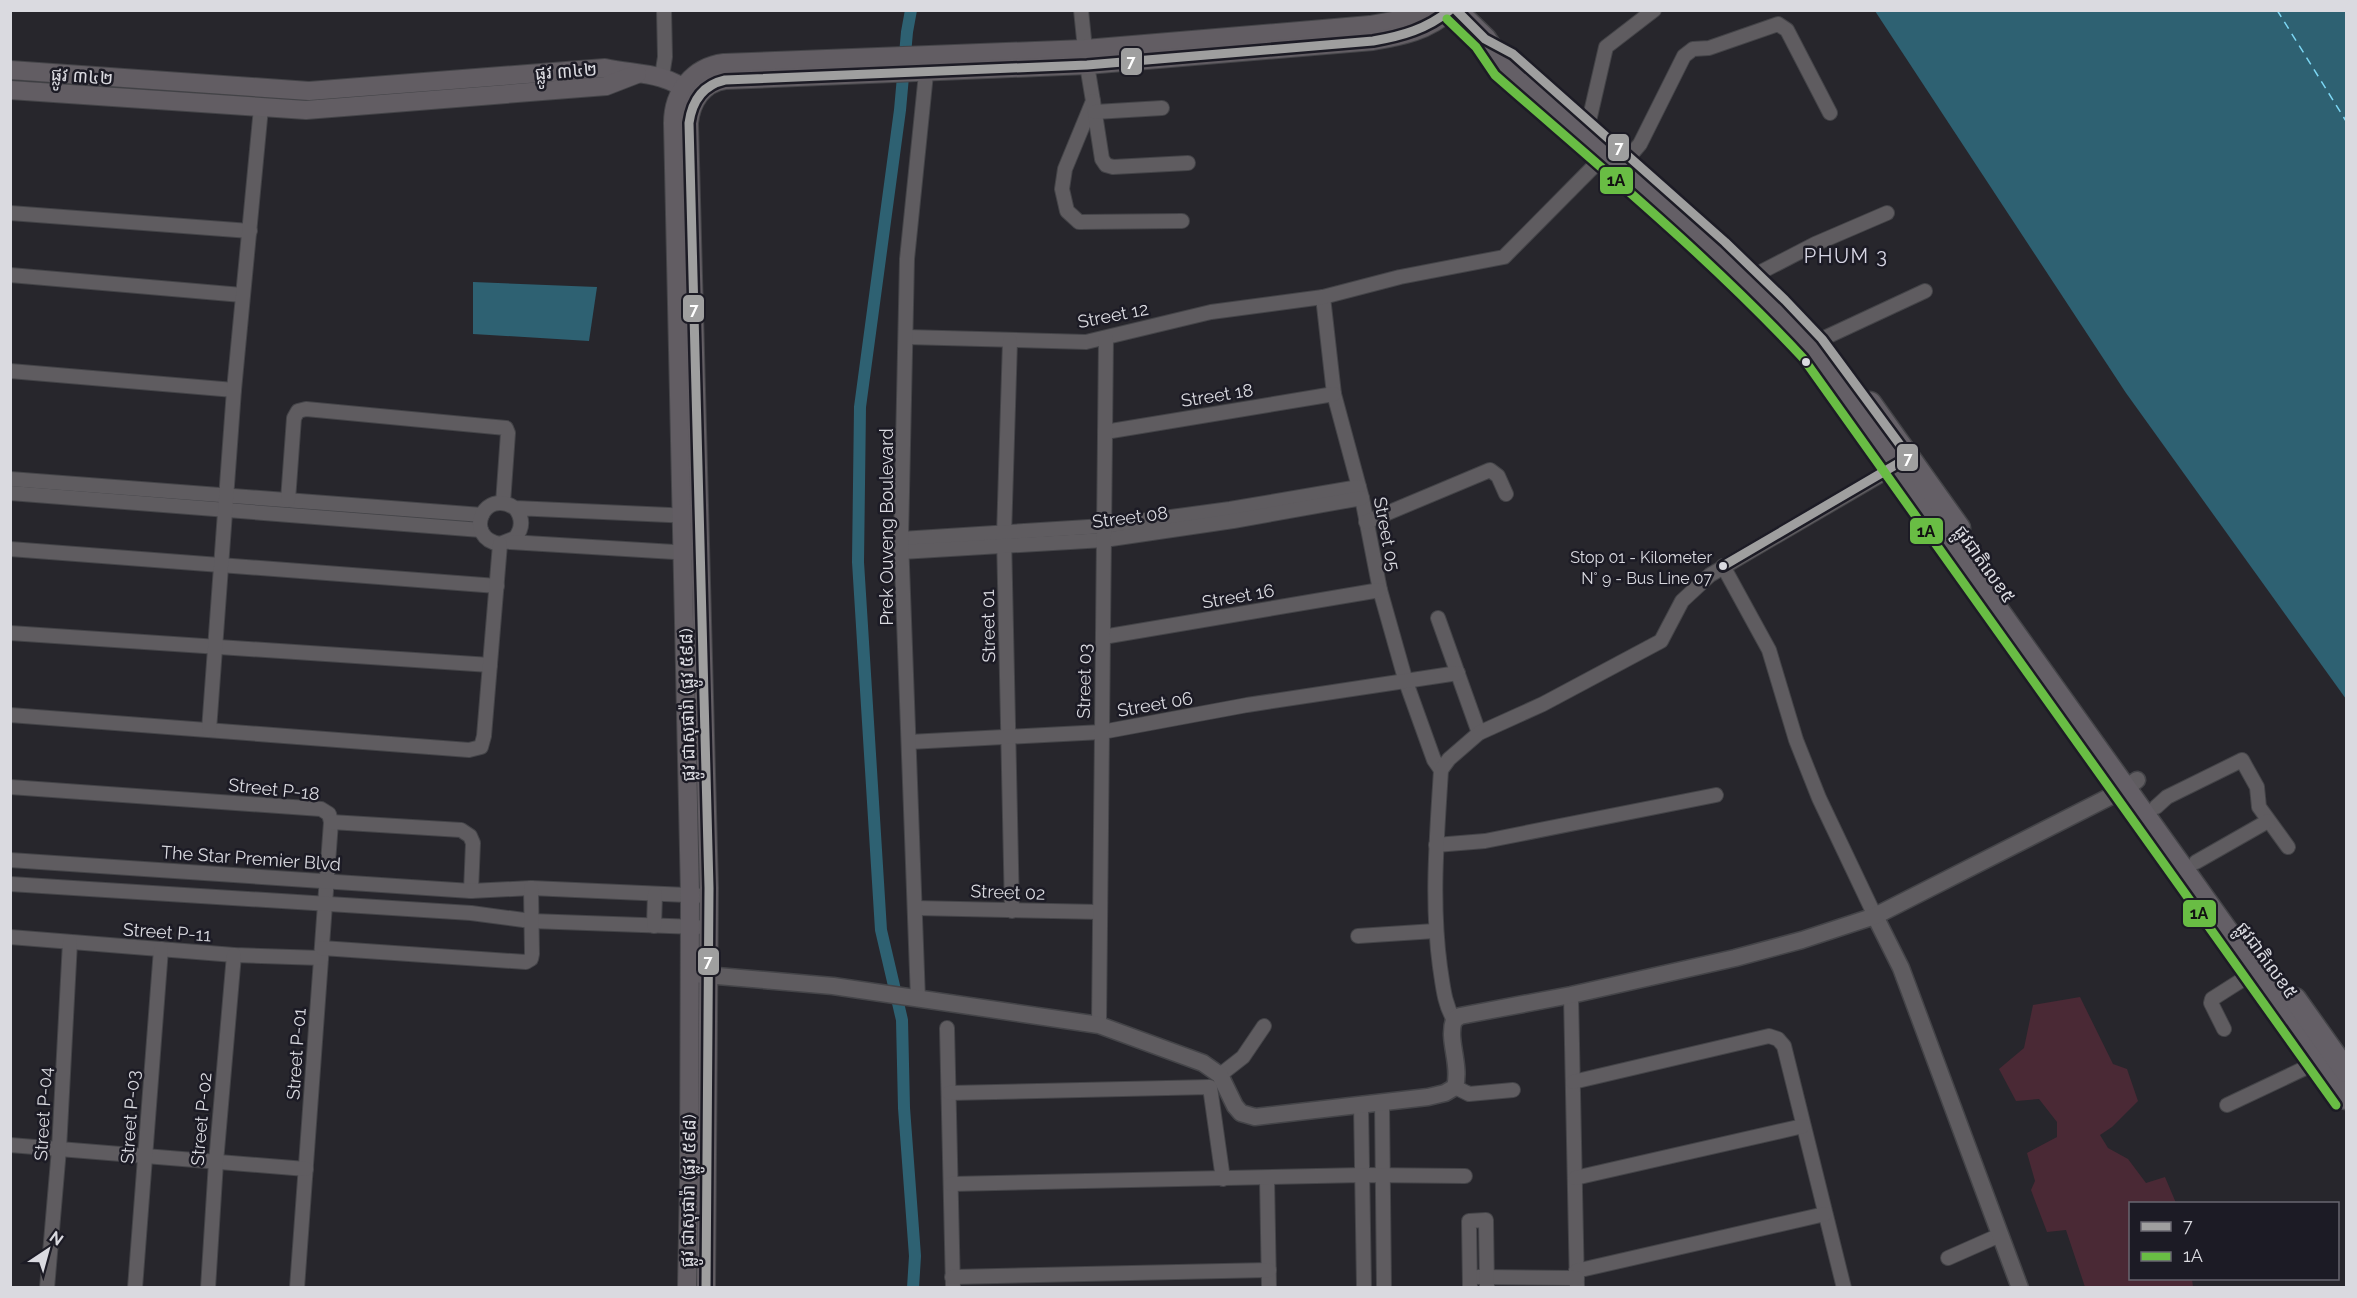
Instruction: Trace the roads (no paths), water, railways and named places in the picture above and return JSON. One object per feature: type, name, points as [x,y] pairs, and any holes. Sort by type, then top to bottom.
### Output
[{"type":"highway","name":"ផ្លូវជាតិលេខ៥","points":[[1453,10],[1485,39],[1513,54],[1758,274],[1812,350],[1903,462]]},
{"type":"highway","name":"ផ្លូវជាតិលេខ៥","points":[[1485,39],[1503,66],[1715,253],[1822,339],[1903,462],[2131,784],[2256,971],[2346,1098]]},
{"type":"highway","name":"ផ្លូវជាតិលេខ៥","points":[[2131,784],[2156,807],[2346,1071]]},
{"type":"main road","points":[[1312,38],[1397,21],[1425,10]]},
{"type":"main road","points":[[637,74],[662,76],[690,92],[698,72],[715,64],[924,64],[1086,57],[1312,38],[1401,36],[1430,26],[1453,10]]},
{"type":"main road","name":"ផ្លូវ ៣៤២","points":[[10,70],[309,91],[605,68],[637,74]]},
{"type":"main road","name":"ផ្លូវ ៣៤២","points":[[10,90],[306,110],[606,86],[637,74]]},
{"type":"main road","name":"ផ្លូវ ជាសុផារ៉ា (ផ្លូវ ៥៩៨)","points":[[687,1287],[698,1168],[709,974],[709,896],[674,123],[675,104],[690,92]]},
{"type":"main road","name":"ផ្លូវ ជាសុផារ៉ា (ផ្លូវ ៥៩៨)","points":[[694,600],[690,974],[698,1168],[706,1287]]},
{"type":"street","points":[[662,76],[665,57],[664,10]]},
{"type":"street","points":[[1081,10],[1102,159],[1106,165],[1113,167],[1188,163]]},
{"type":"street","points":[[1589,122],[1606,47],[1654,10]]},
{"type":"street","points":[[1629,157],[1640,144],[1684,56],[1693,49],[1709,48],[1778,24],[1786,30],[1830,113]]},
{"type":"street","name":"Prek Ouveng Boulevard","points":[[915,999],[915,908],[901,546],[906,259],[924,64]]},
{"type":"street","points":[[1094,106],[1162,108]]},
{"type":"street","points":[[1094,106],[1065,169],[1062,189],[1067,211],[1072,218],[1079,222],[1182,220]]},
{"type":"street","points":[[210,730],[234,390],[261,108]]},
{"type":"street","name":"Street 12","points":[[906,337],[1086,342],[1211,312],[1323,297],[1400,277],[1504,257],[1605,155]]},
{"type":"street","points":[[10,213],[250,231]]},
{"type":"street","points":[[1758,274],[1815,244],[1887,213]]},
{"type":"street","points":[[10,275],[242,295]]},
{"type":"street","points":[[1822,339],[1924,291]]},
{"type":"street","name":"Street 05","points":[[1323,297],[1334,394],[1360,492],[1380,590],[1406,682],[1434,760],[1442,770]]},
{"type":"street","name":"Street 03","points":[[1099,1025],[1106,338]]},
{"type":"street","name":"Street 01","points":[[1010,341],[1004,539],[1012,911]]},
{"type":"street","points":[[10,371],[234,390]]},
{"type":"street","name":"Street 18","points":[[1105,432],[1334,394]]},
{"type":"street","points":[[288,500],[294,418],[298,411],[306,409],[506,428],[508,433],[509,505]]},
{"type":"street","points":[[1454,1020],[1445,1005],[1435,931],[1434,896],[1442,770],[1449,759],[1479,733],[1543,704],[1661,641],[1682,601],[1710,575],[1903,462]]},
{"type":"street","points":[[1366,522],[1490,470],[1498,476],[1506,494]]},
{"type":"street","points":[[10,479],[482,515]]},
{"type":"street","points":[[901,546],[1104,533],[1231,515],[1360,492]]},
{"type":"street","points":[[10,493],[481,530]]},
{"type":"street","points":[[692,517],[490,505],[482,515],[481,530],[488,540],[505,543],[693,553]]},
{"type":"street","points":[[505,543],[515,538],[521,526],[519,513],[509,505]]},
{"type":"street","points":[[10,715],[469,750],[481,747],[484,736],[497,586],[505,543]]},
{"type":"street","points":[[10,549],[497,586]]},
{"type":"street","points":[[1723,566],[1769,650],[1796,740],[1819,798],[1901,968],[2020,1287]]},
{"type":"street","name":"Street 16","points":[[1103,637],[1380,590]]},
{"type":"street","points":[[1438,618],[1479,733]]},
{"type":"street","points":[[10,633],[490,665]]},
{"type":"street","name":"Street 06","points":[[909,742],[1102,732],[1247,705],[1458,673]]},
{"type":"street","points":[[2156,807],[2167,796],[2242,760],[2256,787],[2259,807],[2268,821],[2281,834],[2288,847]]},
{"type":"street","points":[[690,974],[833,986],[1099,1025],[1203,1062],[1220,1075],[1235,1106],[1241,1113],[1255,1117],[1437,1095],[1455,1087],[1457,1061],[1451,1028],[1454,1020],[1460,1016],[1571,995],[1780,946],[1875,916],[2131,784]]},
{"type":"street","name":"Street P-18","points":[[10,787],[321,809],[329,814],[331,822],[461,830],[470,836],[473,843],[471,891]]},
{"type":"street","points":[[1436,845],[1485,841],[1716,795]]},
{"type":"street","points":[[2196,862],[2268,821]]},
{"type":"street","name":"Street P-01","points":[[297,1287],[331,822]]},
{"type":"street","name":"The Star Premier Blvd","points":[[10,860],[471,891],[531,888],[709,896]]},
{"type":"street","points":[[10,884],[488,915],[531,925],[709,928]]},
{"type":"street","points":[[531,888],[531,925]]},
{"type":"street","points":[[654,926],[655,894]]},
{"type":"street","name":"Street 02","points":[[915,908],[1100,912]]},
{"type":"street","name":"Street P-11","points":[[10,938],[234,955],[321,953],[526,962],[531,959],[532,954],[531,925]]},
{"type":"street","points":[[1358,936],[1435,931]]},
{"type":"street","name":"Street P-04","points":[[47,1287],[59,1149],[70,942]]},
{"type":"street","name":"Street P-03","points":[[135,1287],[161,949]]},
{"type":"street","name":"Street P-02","points":[[208,1287],[234,955]]},
{"type":"street","points":[[2224,1029],[2211,1003],[2212,999],[2256,971]]},
{"type":"street","points":[[1571,995],[1577,1279]]},
{"type":"street","points":[[1220,1075],[1243,1057],[1264,1026]]},
{"type":"street","points":[[947,1028],[953,1282],[1269,1270]]},
{"type":"street","points":[[1573,1082],[1769,1036],[1778,1039],[1784,1046],[1844,1287]]},
{"type":"street","points":[[2227,1105],[2320,1061]]},
{"type":"street","points":[[949,1093],[1210,1087],[1223,1179]]},
{"type":"street","points":[[1455,1087],[1469,1094],[1513,1089]]},
{"type":"street","points":[[1382,1102],[1384,1287]]},
{"type":"street","points":[[1361,1104],[1364,1287]]},
{"type":"street","points":[[1575,1178],[1803,1126]]},
{"type":"street","points":[[10,1145],[306,1169]]},
{"type":"street","points":[[951,1184],[1363,1175],[1465,1176]]},
{"type":"street","points":[[1267,1178],[1269,1287]]},
{"type":"street","points":[[1487,1282],[1486,1220],[1469,1221],[1470,1282],[1487,1282],[1577,1279],[1825,1214]]},
{"type":"street","points":[[1948,1258],[2000,1235]]},
{"type":"water","points":[[1875,11],[2346,11],[2346,699],[2126,393]]},
{"type":"water","points":[[473,282],[597,287],[589,341],[473,334]]},
{"type":"waterway","points":[[911,10],[900,110],[860,407],[858,562],[881,930],[902,1020],[904,1108],[915,1256],[913,1288]]},
{"type":"place","name":"Stop 01 - Kilometer N° 9 - Bus Line 07","points":[[1723,566]]},
{"type":"district","name":"PHUM 3","points":[[1846,256]]}]
